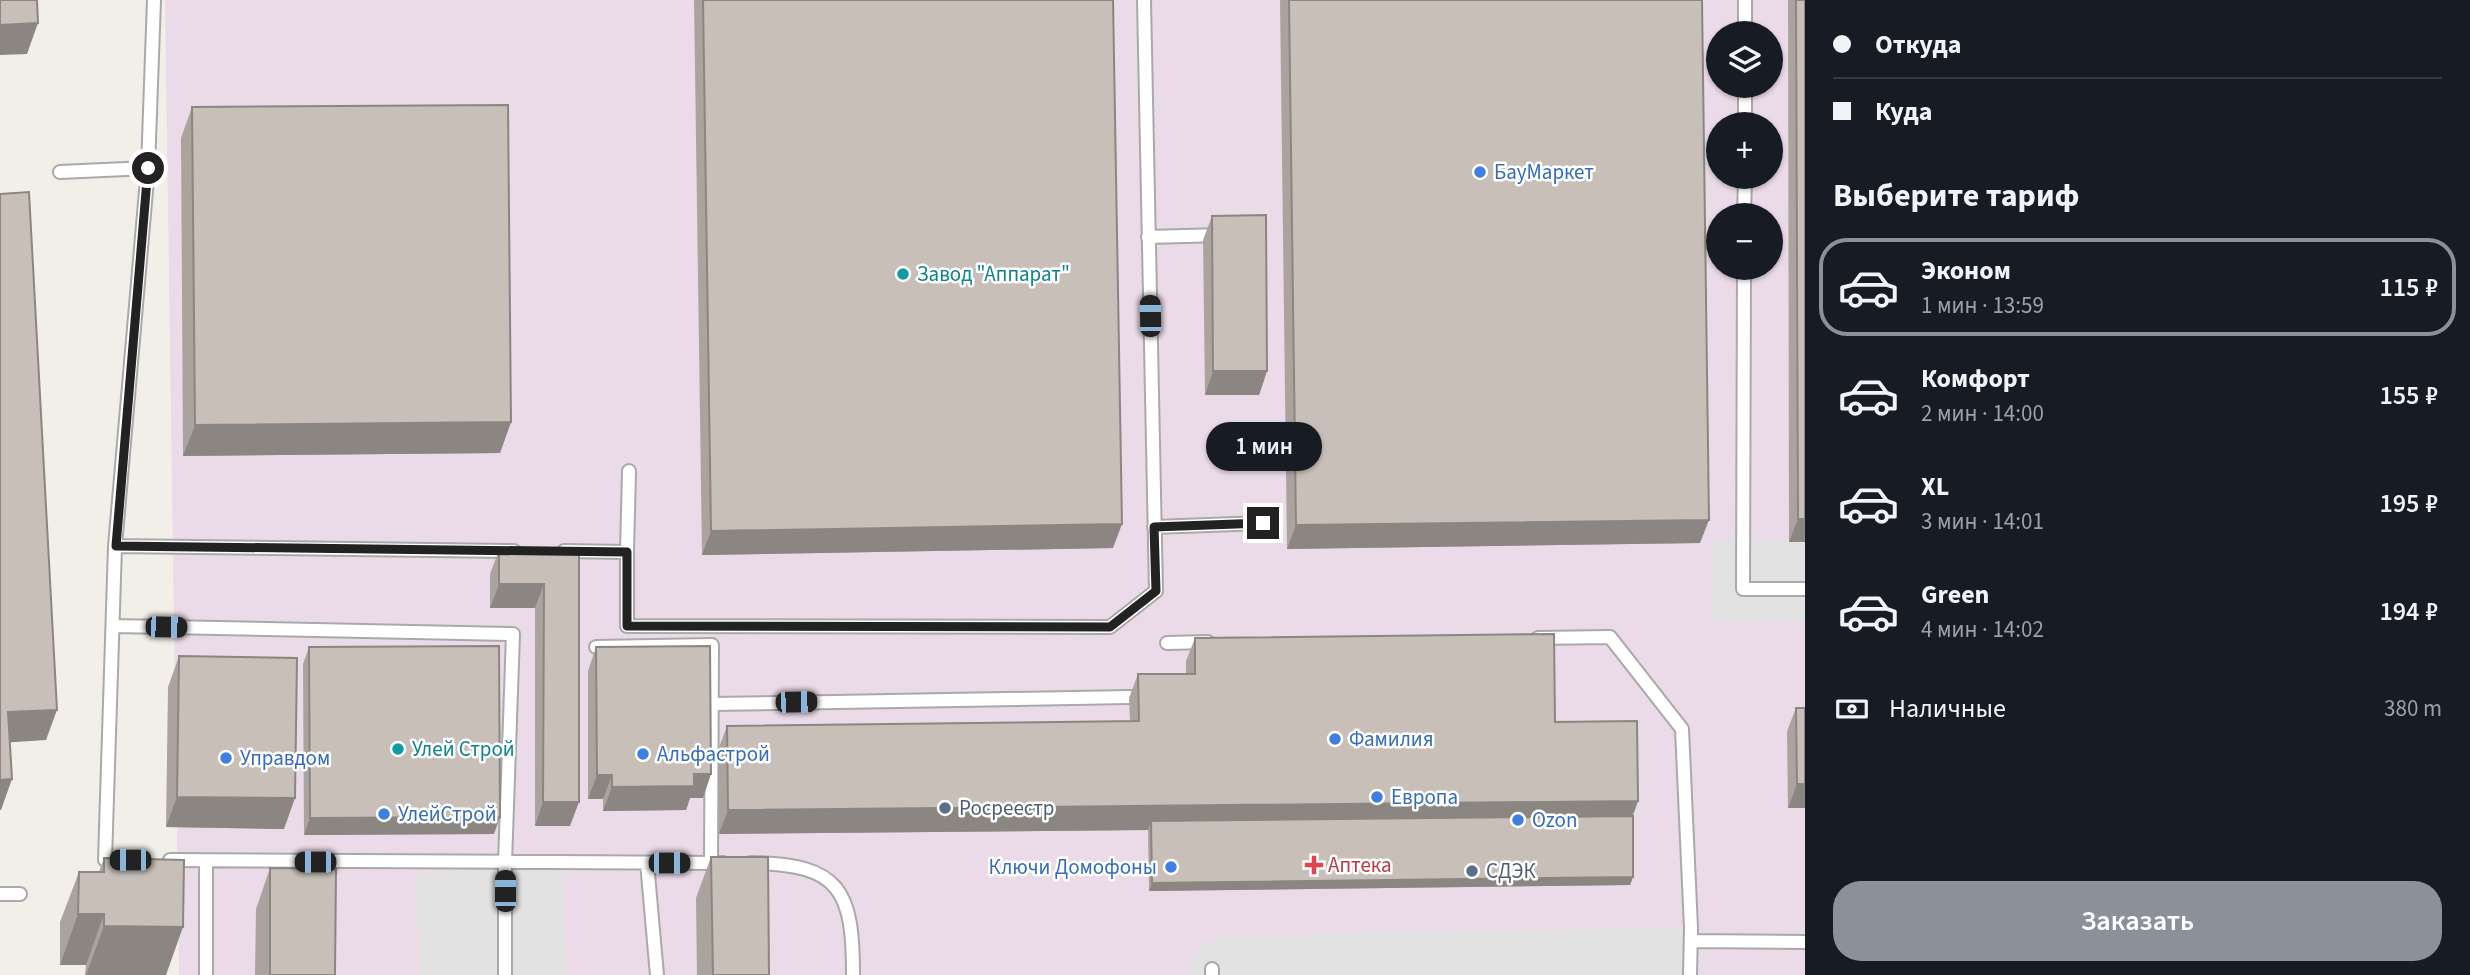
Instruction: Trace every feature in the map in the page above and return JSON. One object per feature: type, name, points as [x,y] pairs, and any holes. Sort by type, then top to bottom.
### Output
[{"type":"lane","points":[[130,860],[105,860],[116,546],[148,168],[154,0]]},
{"type":"lane","points":[[629,471],[627,626],[1110,627],[1156,591],[1144,0]]},
{"type":"lane","points":[[1745,0],[1745,21]]},
{"type":"lane","points":[[60,172],[148,168]]},
{"type":"lane","points":[[1149,237],[1229,235]]},
{"type":"lane","points":[[1744,280],[1743,589],[1805,589]]},
{"type":"lane","points":[[1154,527],[1263,523]]},
{"type":"lane","points":[[116,546],[530,551]]},
{"type":"lane","points":[[544,551],[627,552]]},
{"type":"lane","points":[[113,626],[513,634],[505,863],[505,975]]},
{"type":"lane","points":[[1527,638],[1610,637],[1682,729],[1691,941],[1690,975]]},
{"type":"lane","points":[[1167,643],[1222,642]]},
{"type":"lane","points":[[596,647],[712,645],[711,863]]},
{"type":"lane","points":[[712,704],[1130,697]]},
{"type":"lane","points":[[156,860],[783,864],[806,868],[827,881],[843,899],[851,920],[853,975]]},
{"type":"lane","points":[[206,861],[206,975]]},
{"type":"lane","points":[[647,863],[657,975]]},
{"type":"lane","points":[[0,894],[20,894]]},
{"type":"lane","points":[[1691,941],[1805,942]]},
{"type":"shaded area","points":[[165,0],[1805,0],[1805,975],[179,975]]},
{"type":"shaded area","points":[[1714,540],[1805,540],[1805,620],[1713,621]]},
{"type":"shaded area","points":[[564,870],[566,975],[419,975],[417,872]]},
{"type":"shaded area","points":[[1691,928],[1690,975],[1188,975],[1190,964],[1200,949],[1216,938],[1232,935]]},
{"type":"building","points":[[0,0],[37,0],[38,23],[0,25]]},
{"type":"building","name":"Завод \"Аппарат\"","points":[[703,0],[1113,0],[1122,524],[711,531]]},
{"type":"building","points":[[1289,0],[1702,0],[1709,520],[1296,525]]},
{"type":"building","points":[[1796,0],[1805,0],[1805,519],[1798,519]]},
{"type":"building","points":[[508,105],[511,422],[195,425],[192,107]]},
{"type":"building","points":[[29,192],[57,710],[8,712],[12,779],[0,780],[0,194]]},
{"type":"building","points":[[1266,215],[1267,371],[1213,371],[1212,216]]},
{"type":"building","points":[[499,550],[579,551],[579,802],[543,802],[544,584],[499,584]]},
{"type":"building","points":[[1554,634],[1555,722],[1637,721],[1638,801],[728,810],[727,726],[1139,721],[1138,674],[1195,674],[1195,638]]},
{"type":"building","name":"Улей Строй","points":[[499,646],[500,817],[310,818],[309,647]]},
{"type":"building","points":[[710,646],[711,774],[694,774],[694,786],[612,787],[612,775],[597,775],[596,647]]},
{"type":"building","name":"Управдом","points":[[179,656],[297,658],[295,798],[177,797]]},
{"type":"building","points":[[1796,708],[1805,708],[1805,784],[1797,784]]},
{"type":"building","points":[[1633,816],[1633,877],[1152,883],[1151,821]]},
{"type":"building","points":[[711,857],[768,857],[769,975],[713,975]]},
{"type":"building","points":[[104,858],[184,860],[183,927],[104,926],[104,914],[78,914],[79,872],[104,872]]},
{"type":"building","points":[[270,868],[336,869],[335,975],[270,975]]},
{"type":"place","name":"БауМаркет","points":[[1480,172]]},
{"type":"place","name":"Завод \"Аппарат\"","points":[[903,274]]},
{"type":"place","name":"Фамилия","points":[[1335,739]]},
{"type":"place","name":"Улей Строй","points":[[398,749]]},
{"type":"place","name":"Альфастрой","points":[[643,754]]},
{"type":"place","name":"Управдом","points":[[226,758]]},
{"type":"place","name":"Европа","points":[[1377,797]]},
{"type":"place","name":"Росреестр","points":[[945,808]]},
{"type":"place","name":"УлейСтрой","points":[[384,814]]},
{"type":"place","name":"Ozon","points":[[1518,820]]},
{"type":"place","name":"Аптека","points":[[1314,865]]},
{"type":"place","name":"Ключи Домофоны","points":[[1171,867]]},
{"type":"place","name":"СДЭК","points":[[1472,871]]},
{"type":"route","points":[[148,168],[116,546],[627,552],[627,626],[1110,627],[1156,591],[1154,527],[1263,523]]}]
